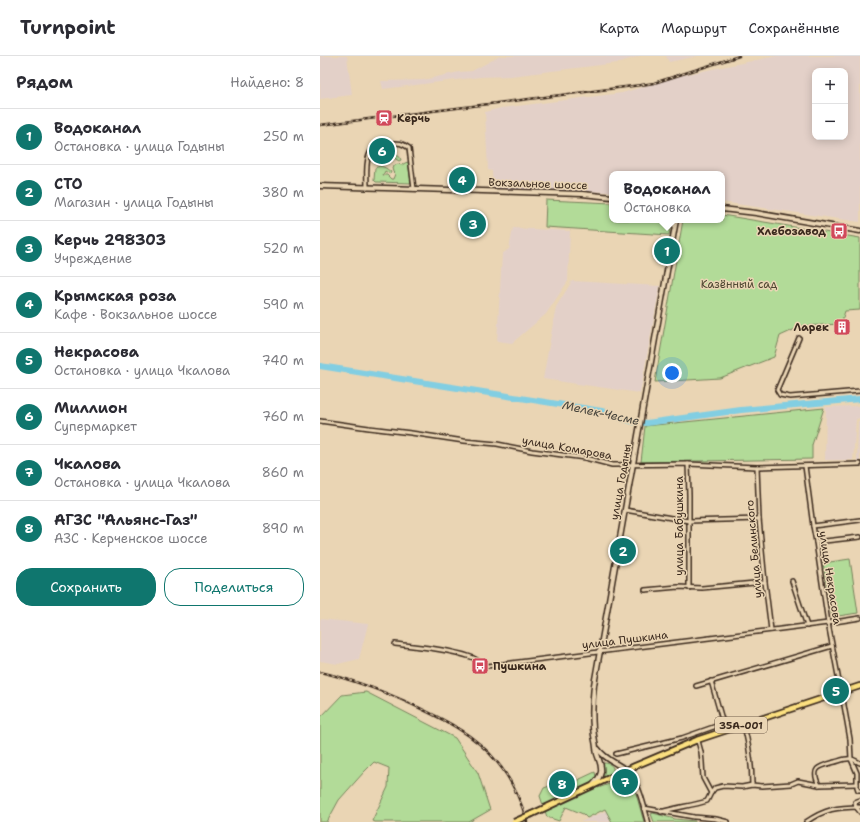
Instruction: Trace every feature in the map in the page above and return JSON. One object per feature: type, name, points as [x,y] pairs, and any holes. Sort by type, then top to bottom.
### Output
[{"type":"main road","name":"Вокзальное шоссе","points":[[320,186],[582,194],[609,197]]},
{"type":"main road","points":[[725,208],[860,231]]},
{"type":"main road","name":"улица Годыны","points":[[593,787],[599,778],[601,770],[593,732],[592,704],[594,685],[675,223]]},
{"type":"main road","name":"35А-001","points":[[518,822],[635,766],[697,741],[860,687]]},
{"type":"main road","points":[[596,747],[604,756],[627,771],[633,778],[637,784],[648,822]]},
{"type":"main road","name":"35А-001","points":[[514,822],[532,815]]},
{"type":"street","points":[[366,188],[367,160],[372,150],[383,144],[400,143],[409,148],[414,189]]},
{"type":"street","points":[[799,338],[777,390],[780,395],[790,397],[860,391]]},
{"type":"street","name":"улица Комарова","points":[[320,420],[369,428],[412,432],[464,441],[497,444],[532,452],[585,458],[612,465],[688,464],[805,466],[860,464]]},
{"type":"street","name":"улица Бабушкина","points":[[688,464],[689,588]]},
{"type":"street","name":"улица Белинского","points":[[757,466],[764,582],[771,630]]},
{"type":"street","name":"улица Некрасова","points":[[805,466],[828,623],[850,740],[851,759],[857,773],[858,790],[860,790]]},
{"type":"street","points":[[625,510],[688,520],[759,519]]},
{"type":"street","points":[[813,526],[860,520]]},
{"type":"street","points":[[816,542],[860,537]]},
{"type":"street","points":[[792,581],[807,626]]},
{"type":"street","points":[[645,590],[678,587],[702,588],[764,582]]},
{"type":"street","name":"улица Пушкина","points":[[395,644],[435,648],[472,657],[487,666],[860,618]]},
{"type":"street","points":[[696,686],[832,646]]},
{"type":"street","points":[[711,681],[725,731]]},
{"type":"street","points":[[616,754],[682,738],[722,724]]},
{"type":"street","points":[[744,725],[750,753],[752,785]]},
{"type":"street","points":[[697,741],[701,752],[703,778],[711,793]]},
{"type":"street","points":[[819,785],[816,778],[817,770],[820,766],[851,759],[860,763]]},
{"type":"street","points":[[661,812],[707,801],[715,788],[723,786],[762,786],[791,784],[798,781],[819,785],[857,784]]},
{"type":"street","points":[[860,800],[855,802],[856,807],[860,812]]},
{"type":"street","points":[[806,822],[828,810],[860,807]]},
{"type":"street","points":[[644,808],[728,822]]},
{"type":"shaded area","points":[[320,56],[347,56],[352,95],[320,99]]},
{"type":"shaded area","points":[[500,56],[640,56],[617,63],[511,76],[480,77],[383,89],[381,81],[423,80],[459,72],[472,71]]},
{"type":"shaded area","points":[[666,56],[698,56],[669,62]]},
{"type":"shaded area","points":[[776,56],[860,56],[860,222],[725,202],[725,171],[609,171],[609,192],[493,188],[492,171],[488,170],[485,112],[501,108],[622,93],[683,75]]},
{"type":"shaded area","points":[[513,228],[570,231],[568,281],[546,314],[512,343],[497,341],[502,254],[509,249]]},
{"type":"shaded area","points":[[572,281],[660,286],[640,393],[543,379],[556,307]]},
{"type":"shaded area","points":[[860,406],[860,418],[856,419],[853,460],[825,460],[826,407]]},
{"type":"shaded area","points":[[858,421],[860,421],[860,461],[857,461]]},
{"type":"shaded area","points":[[320,619],[368,624],[359,659],[338,664],[320,661]]},
{"type":"shaded area","points":[[606,811],[611,822],[580,822]]},
{"type":"green space","points":[[395,151],[394,153],[401,160],[399,161],[391,156],[384,163],[381,161],[377,164],[375,163],[375,159],[379,152],[381,156],[391,152],[393,153]]},
{"type":"green space","points":[[408,162],[410,183],[376,182],[374,180],[375,168],[381,166],[385,168],[391,172],[390,174],[385,171],[383,175],[387,175],[393,179],[395,174],[392,168],[397,164],[402,165]]},
{"type":"green space","points":[[546,200],[609,203],[609,223],[671,223],[669,235],[545,227]]},
{"type":"green space","name":"Казённый сад","points":[[725,216],[860,238],[860,310],[845,311],[841,324],[802,326],[780,336],[774,357],[720,378],[655,382],[682,223],[725,223]]},
{"type":"green space","points":[[824,408],[812,445],[812,459],[641,462],[645,426]]},
{"type":"green space","points":[[850,559],[858,613],[832,617],[823,563]]},
{"type":"green space","points":[[366,692],[455,738],[478,773],[490,810],[469,822],[374,822],[372,821],[388,787],[389,768],[374,762],[339,800],[327,822],[320,822],[320,718],[342,695]]},
{"type":"green space","points":[[604,763],[610,765],[613,770],[609,776],[599,781],[603,772]]},
{"type":"green space","points":[[595,772],[598,788],[615,782],[633,783],[644,822],[612,822],[605,809],[587,818],[583,814],[566,807],[559,821],[547,817],[540,796],[544,788],[558,783],[565,792],[572,790],[580,779]]},
{"type":"green space","points":[[653,813],[675,819],[695,822],[654,822],[651,814]]},
{"type":"waterway","name":"Мелек-Чесме","points":[[320,366],[608,412],[635,422],[647,423],[741,410],[860,399]]},
{"type":"railway","points":[[320,125],[654,83],[739,56]]},
{"type":"railway","points":[[320,672],[354,681],[398,698],[445,721],[468,735],[488,752],[512,783],[527,822]]},
{"type":"place","name":"Керчь","points":[[384,118]]},
{"type":"place","name":"Миллион","points":[[382,151]]},
{"type":"place","name":"Крымская роза","points":[[462,180]]},
{"type":"place","name":"Керчь 298303","points":[[473,224]]},
{"type":"place","name":"Хлебозавод","points":[[839,231]]},
{"type":"place","name":"Водоканал","points":[[667,251]]},
{"type":"place","name":"Ларек","points":[[842,327]]},
{"type":"place","name":"СТО","points":[[623,551]]},
{"type":"place","name":"Пушкина","points":[[480,666]]},
{"type":"place","name":"Некрасова","points":[[836,691]]},
{"type":"place","name":"Чкалова","points":[[625,782]]},
{"type":"place","name":"АГЗС \"Альянс-Газ\"","points":[[562,784]]}]
